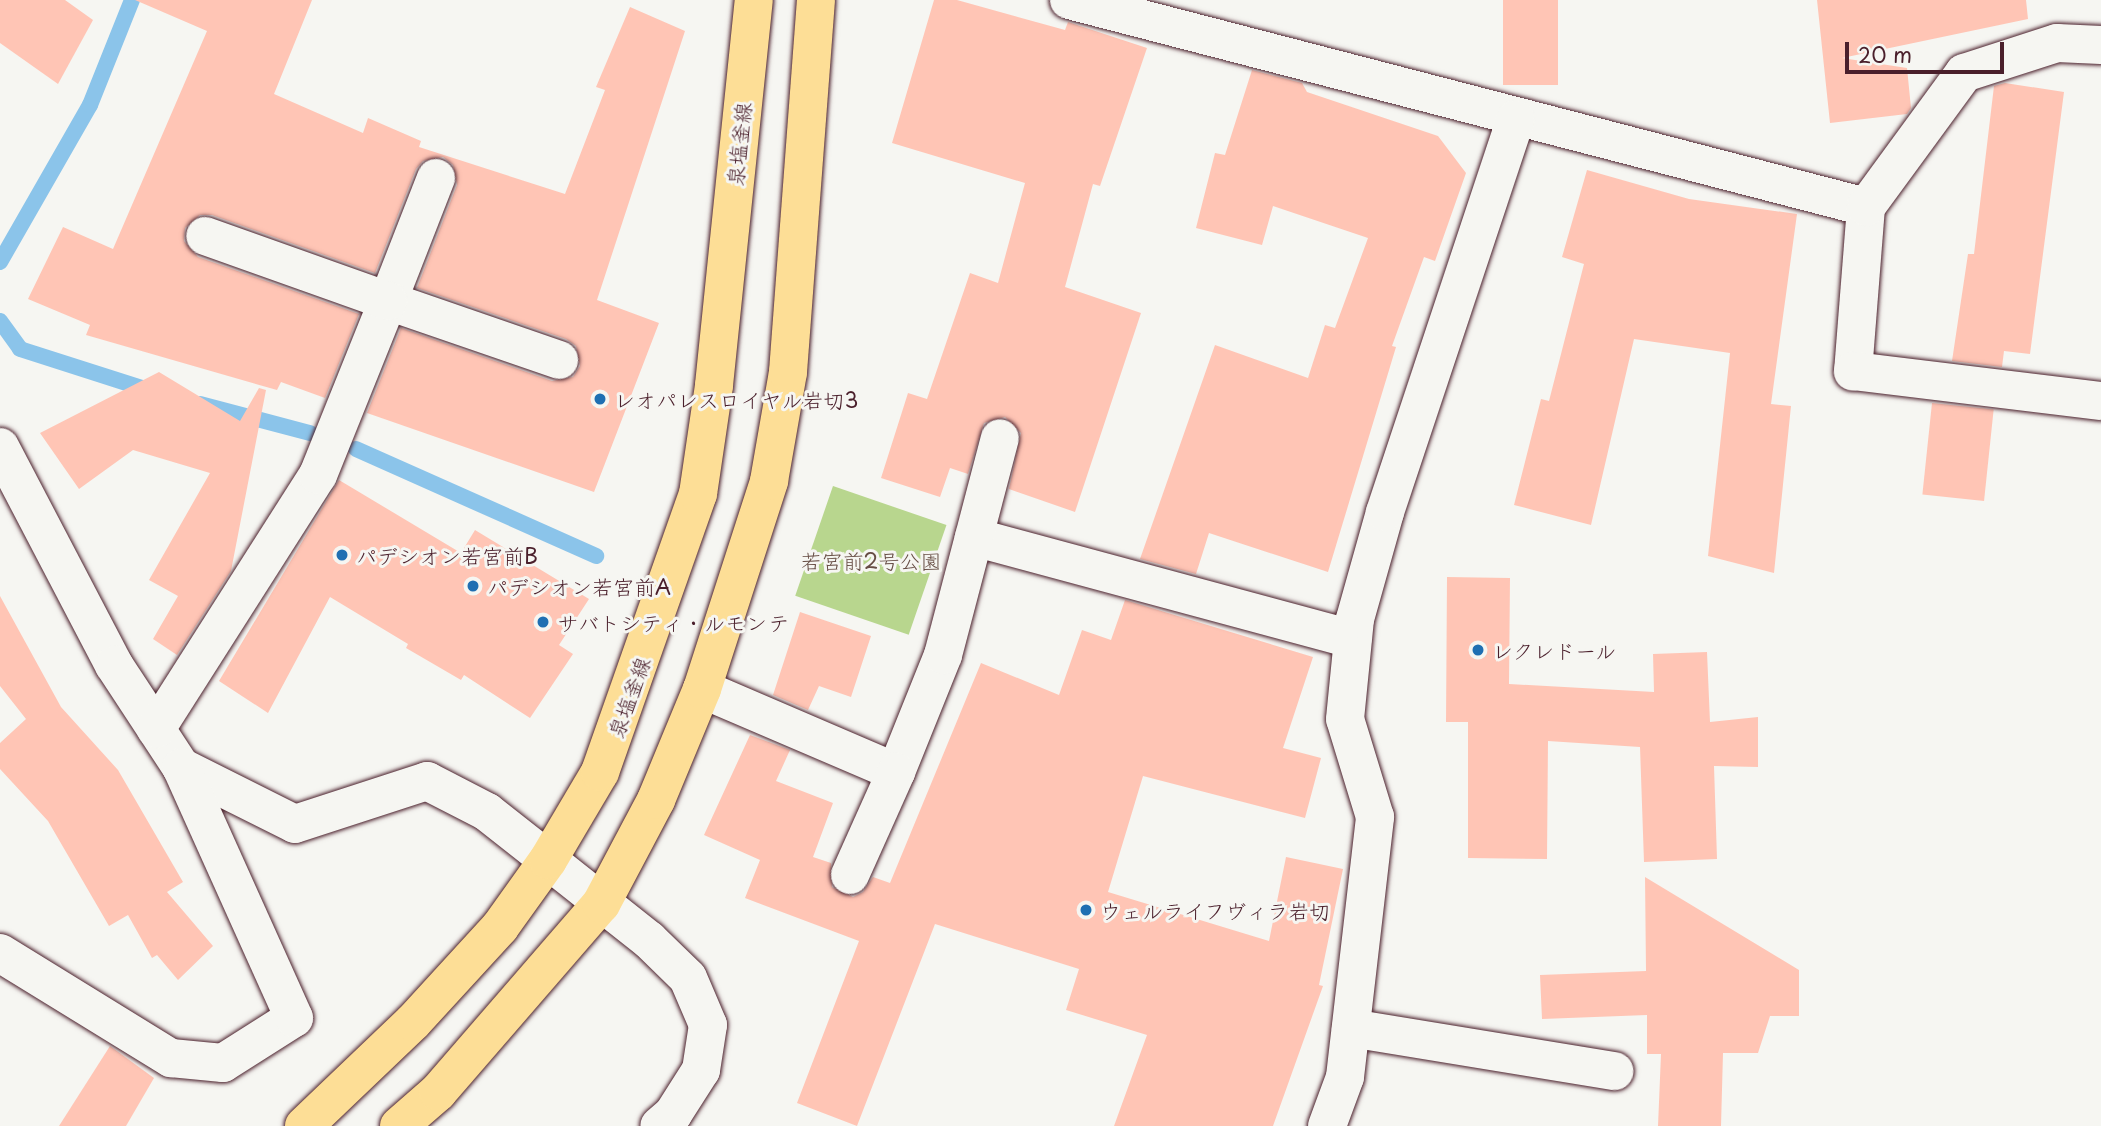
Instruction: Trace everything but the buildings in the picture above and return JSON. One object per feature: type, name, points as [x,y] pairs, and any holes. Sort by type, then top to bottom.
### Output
[{"type":"main road","name":"泉塩釜線","points":[[304,1126],[412,1022],[500,927],[548,860],[600,772],[698,494],[714,386],[754,0]]},
{"type":"main road","points":[[399,1126],[438,1092],[601,904],[656,800],[702,689],[769,481],[788,373],[816,0]]},
{"type":"street","points":[[1069,0],[1516,119],[1866,207]]},
{"type":"street","points":[[2101,45],[2057,43],[1964,73],[1866,207],[1853,371],[2101,401]]},
{"type":"street","points":[[1327,1126],[1345,1077],[1375,817],[1345,719],[1352,639],[1385,512],[1516,119]]},
{"type":"street","points":[[156,729],[317,475],[436,178]]},
{"type":"street","points":[[205,236],[559,360]]},
{"type":"street","points":[[850,875],[896,772],[943,654],[1000,438]]},
{"type":"street","points":[[0,447],[114,665],[181,767],[294,1018],[223,1063],[171,1058],[0,953]]},
{"type":"street","points":[[974,537],[1352,639]]},
{"type":"street","points":[[702,689],[896,772]]},
{"type":"street","points":[[181,767],[295,824],[427,781],[487,811],[649,940],[688,978],[708,1025],[701,1070],[673,1114],[659,1126]]},
{"type":"street","points":[[1351,1028],[1615,1071]]},
{"type":"green space","name":"若宮前2号公園","points":[[833,486],[946,525],[909,635],[795,596]]},
{"type":"waterway","points":[[0,262],[90,105],[132,0]]},
{"type":"waterway","points":[[0,321],[20,349],[152,391]]},
{"type":"waterway","points":[[200,404],[310,433]]},
{"type":"waterway","points":[[356,449],[596,556]]},
{"type":"place","name":"レオパレスロイヤル岩切3","points":[[600,399]]},
{"type":"place","name":"パデシオン若宮前B","points":[[342,555]]},
{"type":"place","name":"パデシオン若宮前A","points":[[473,586]]},
{"type":"place","name":"サバトシティ・ルモンテ","points":[[543,622]]},
{"type":"place","name":"レクレドール","points":[[1478,650]]},
{"type":"place","name":"ウェルライフヴィラ岩切","points":[[1086,910]]}]
